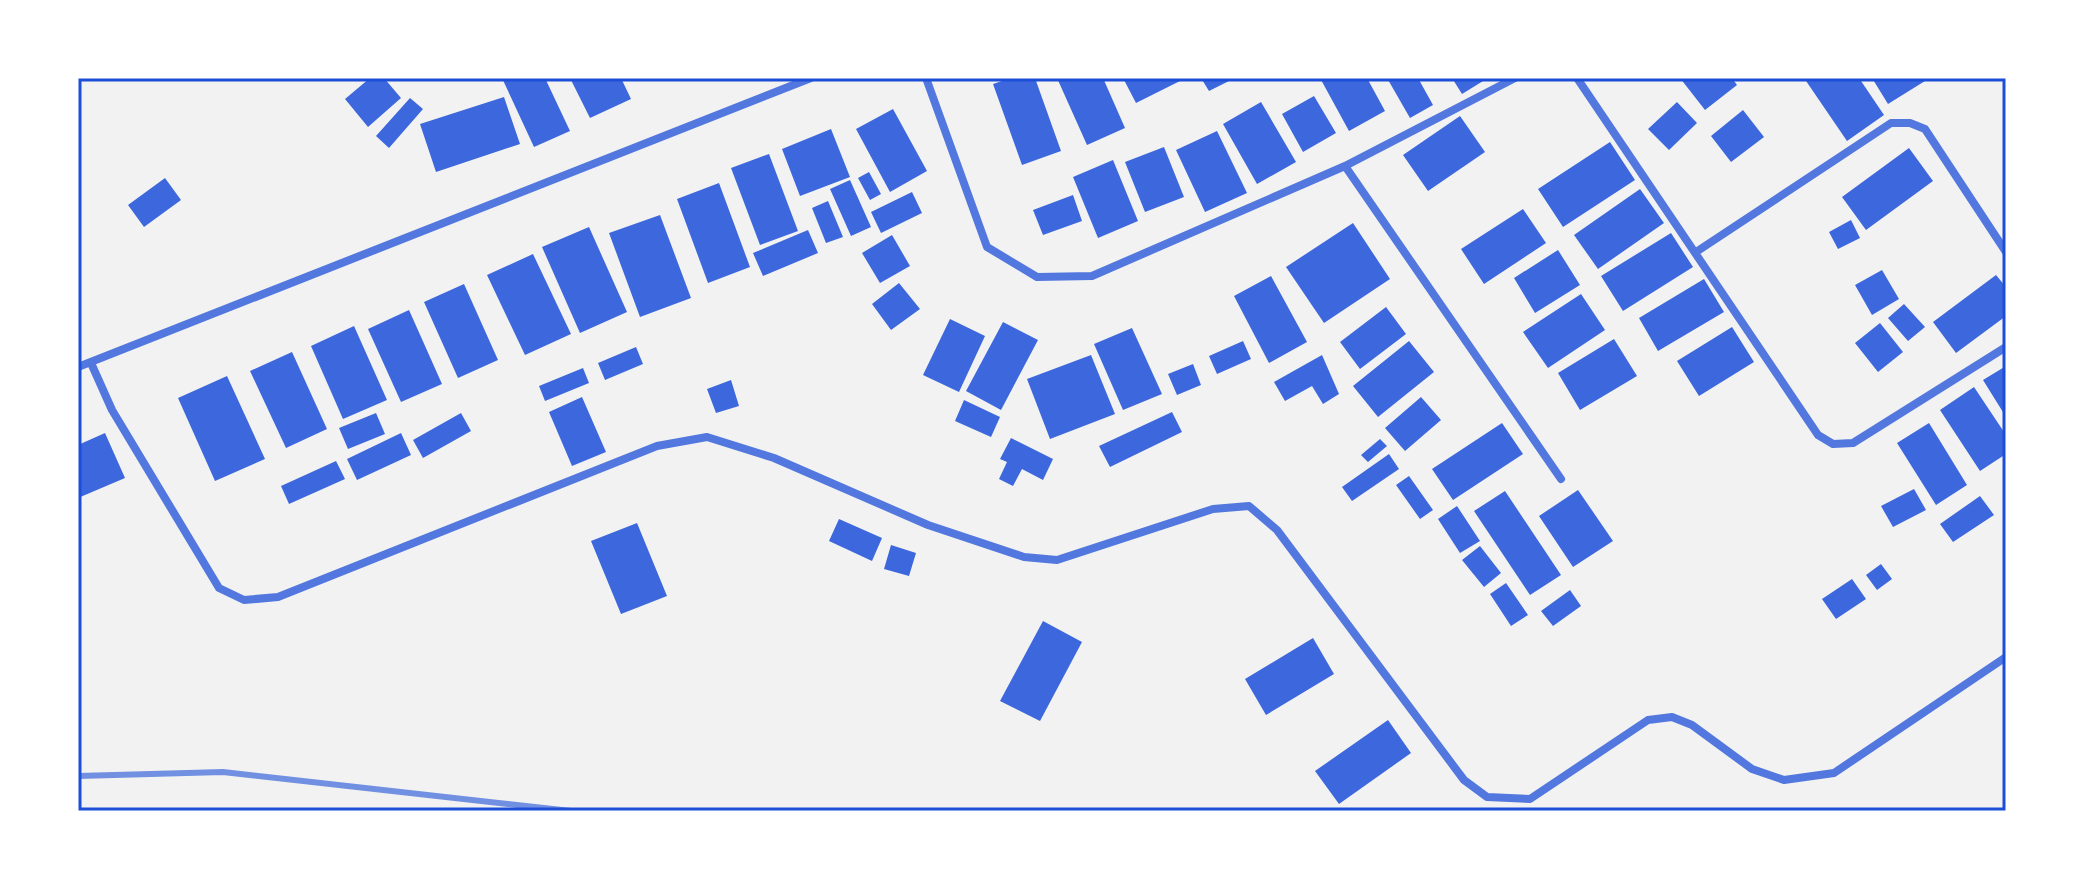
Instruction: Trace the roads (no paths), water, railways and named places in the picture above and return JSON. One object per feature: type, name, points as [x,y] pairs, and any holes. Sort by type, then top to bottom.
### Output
[{"type":"street","points":[[78,367],[811,78]]},
{"type":"street","points":[[926,78],[987,247],[1037,277],[1092,276],[1345,166],[1515,78]]},
{"type":"street","points":[[1577,78],[1818,435],[1833,444],[1853,443],[2006,347]]},
{"type":"street","points":[[1696,252],[1891,123],[1910,123],[1925,129],[2006,252]]},
{"type":"street","points":[[1345,166],[1561,479]]},
{"type":"street","points":[[91,363],[112,410],[219,588],[244,600],[278,597],[657,446],[707,437],[774,458],[928,525],[1024,557],[1057,560],[1213,509],[1249,506],[1277,530],[1464,780],[1487,797],[1530,799],[1648,720],[1672,717],[1692,725],[1752,769],[1784,780],[1834,773],[2006,657]]},
{"type":"railway","points":[[78,776],[223,772],[571,811]]}]
